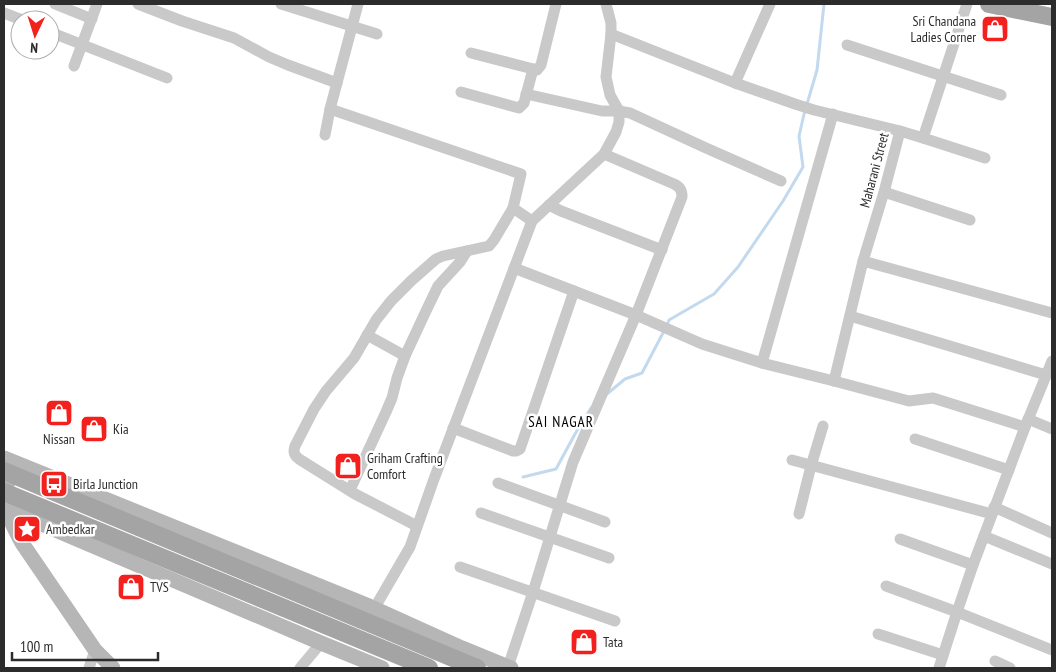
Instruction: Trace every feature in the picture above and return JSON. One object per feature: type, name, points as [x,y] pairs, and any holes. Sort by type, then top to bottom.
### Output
[{"type":"main road","points":[[989,4],[1052,17]]},
{"type":"main road","points":[[1035,4],[1052,7]]},
{"type":"main road","points":[[9,466],[478,668]]},
{"type":"main road","points":[[5,500],[429,668]]},
{"type":"street","points":[[4,12],[6,4]]},
{"type":"street","points":[[55,4],[92,19]]},
{"type":"street","points":[[74,66],[97,4]]},
{"type":"street","points":[[138,4],[182,21],[219,32],[269,57],[337,83]]},
{"type":"street","points":[[281,4],[377,34]]},
{"type":"street","points":[[325,134],[358,4]]},
{"type":"street","points":[[471,53],[537,70],[541,65],[556,4]]},
{"type":"street","points":[[374,608],[410,548],[453,428],[532,221],[604,154],[616,132],[619,122],[619,111],[606,84],[611,23],[606,4]]},
{"type":"street","points":[[735,83],[770,4]]},
{"type":"street","points":[[923,138],[966,4]]},
{"type":"street","points":[[611,34],[735,83],[795,104],[900,131]]},
{"type":"street","points":[[60,36],[167,78]]},
{"type":"street","points":[[847,45],[1001,95]]},
{"type":"street","points":[[461,92],[519,108],[524,103],[533,69]]},
{"type":"street","points":[[526,94],[589,109],[630,113],[782,182]]},
{"type":"street","points":[[330,110],[521,174],[513,208],[494,240],[489,246],[443,256],[436,260],[391,301],[376,320],[354,358],[326,391],[314,409],[295,446],[295,456],[299,459],[350,490],[417,526]]},
{"type":"street","points":[[762,363],[833,114]]},
{"type":"street","name":"Maharani Street","points":[[834,381],[863,261],[900,131],[985,158]]},
{"type":"street","points":[[113,668],[95,650],[22,543],[13,526],[5,500],[9,466],[374,608],[510,668],[574,462],[636,315],[682,197],[680,187],[604,154]]},
{"type":"street","points":[[884,192],[970,220]]},
{"type":"street","points":[[549,205],[560,211],[662,250]]},
{"type":"street","points":[[513,208],[532,221]]},
{"type":"street","points":[[350,490],[386,412],[405,356],[438,286],[460,262],[467,251]]},
{"type":"street","points":[[863,261],[1052,313]]},
{"type":"street","points":[[514,268],[636,315],[702,344],[762,363],[909,401],[933,398],[1052,429]]},
{"type":"street","points":[[453,428],[513,451],[520,449],[574,291]]},
{"type":"street","points":[[850,316],[1047,380]]},
{"type":"street","points":[[368,335],[405,356]]},
{"type":"street","points":[[939,668],[973,565],[1026,423],[1047,380],[1052,361]]},
{"type":"street","points":[[799,514],[823,426]]},
{"type":"street","points":[[914,439],[1009,470]]},
{"type":"street","points":[[792,460],[993,511],[1052,533]]},
{"type":"street","points":[[498,482],[605,522]]},
{"type":"street","points":[[5,500],[321,644],[382,668]]},
{"type":"street","points":[[481,513],[609,558]]},
{"type":"street","points":[[984,536],[1052,564]]},
{"type":"street","points":[[900,539],[973,565]]},
{"type":"street","points":[[460,567],[615,620]]},
{"type":"street","points":[[886,586],[1052,650]]},
{"type":"street","points":[[878,634],[943,655]]},
{"type":"street","points":[[300,668],[321,644]]},
{"type":"street","points":[[89,668],[95,650]]},
{"type":"street","points":[[995,661],[1010,668]]},
{"type":"waterway","points":[[807,104],[817,70],[824,4]]},
{"type":"waterway","points":[[667,325],[669,320],[714,294],[738,267],[783,201],[803,167],[799,136],[805,110]]},
{"type":"waterway","points":[[607,394],[625,379],[642,373],[664,331]]},
{"type":"waterway","points":[[523,477],[556,469],[591,408]]},
{"type":"place","name":"Sri Chandana Ladies Corner","points":[[995,29]]},
{"type":"place","name":"Nissan","points":[[59,413]]},
{"type":"place","name":"Kia","points":[[94,429]]},
{"type":"place","name":"Griham Crafting Comfort","points":[[348,466]]},
{"type":"place","name":"Birla Junction","points":[[54,484]]},
{"type":"place","name":"Ambedkar","points":[[27,529]]},
{"type":"place","name":"TVS","points":[[131,587]]},
{"type":"place","name":"Tata","points":[[584,642]]},
{"type":"district","name":"SAI NAGAR","points":[[561,421]]}]
